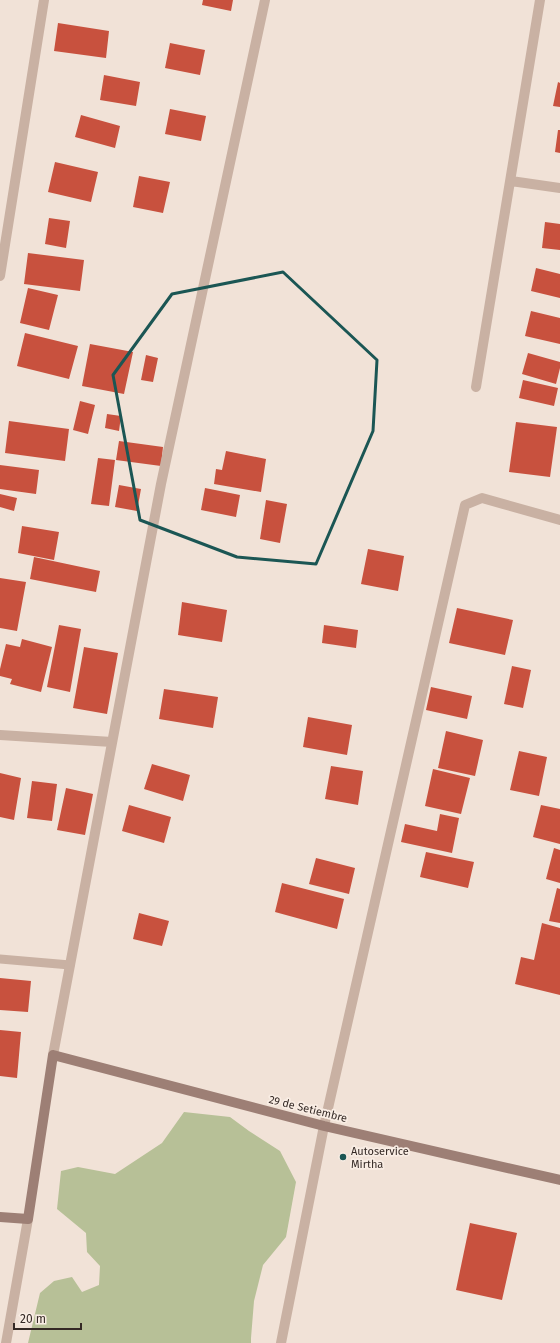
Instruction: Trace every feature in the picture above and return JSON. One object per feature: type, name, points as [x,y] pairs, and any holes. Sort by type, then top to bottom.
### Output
[{"type":"street","points":[[0,276],[44,0]]},
{"type":"street","points":[[6,1343],[28,1219],[53,1055],[163,476],[265,0]]},
{"type":"street","points":[[476,387],[540,0]]},
{"type":"street","points":[[511,181],[560,188]]},
{"type":"street","points":[[281,1343],[324,1126],[465,505],[482,498],[560,520]]},
{"type":"street","points":[[0,734],[112,742]]},
{"type":"street","name":"29 de Setiembre","points":[[53,1055],[324,1126],[560,1180]]},
{"type":"street","points":[[0,1216],[28,1219]]},
{"type":"lane","points":[[0,959],[70,965]]},
{"type":"highlighted area","points":[[283,272],[377,360],[373,431],[316,564],[237,557],[140,520],[113,375],[172,294]]},
{"type":"green space","points":[[184,1112],[230,1117],[280,1151],[296,1182],[286,1237],[263,1265],[254,1301],[251,1343],[28,1343],[40,1293],[54,1281],[72,1277],[82,1292],[99,1285],[100,1266],[87,1252],[86,1233],[57,1209],[61,1171],[78,1167],[115,1174],[162,1143]]},
{"type":"building","points":[[203,0],[233,0],[231,11],[202,5]]},
{"type":"building","points":[[58,23],[109,31],[106,58],[54,51]]},
{"type":"building","points":[[170,43],[205,50],[200,75],[165,68]]},
{"type":"building","points":[[104,75],[140,82],[136,106],[100,100]]},
{"type":"building","points":[[558,82],[560,83],[560,107],[553,106]]},
{"type":"building","points":[[170,109],[206,116],[201,141],[165,134]]},
{"type":"building","points":[[81,115],[120,126],[115,148],[75,137]]},
{"type":"building","points":[[558,130],[560,130],[560,153],[555,152]]},
{"type":"building","points":[[55,162],[98,172],[91,202],[48,192]]},
{"type":"building","points":[[139,176],[170,182],[163,213],[133,207]]},
{"type":"building","points":[[49,218],[70,221],[66,248],[45,244]]},
{"type":"building","points":[[545,222],[560,224],[560,250],[542,248]]},
{"type":"building","points":[[28,253],[84,260],[80,291],[24,284]]},
{"type":"building","points":[[536,268],[560,274],[560,298],[531,291]]},
{"type":"building","points":[[28,288],[58,295],[49,330],[20,323]]},
{"type":"building","points":[[531,311],[560,318],[560,344],[525,336]]},
{"type":"building","points":[[25,333],[78,346],[69,379],[17,366]]},
{"type":"building","points":[[90,344],[133,352],[124,394],[82,386]]},
{"type":"building","points":[[528,353],[560,362],[556,384],[522,374]]},
{"type":"building","points":[[146,355],[158,358],[153,382],[141,380]]},
{"type":"building","points":[[523,380],[558,388],[554,406],[519,398]]},
{"type":"building","points":[[80,401],[95,405],[88,434],[73,430]]},
{"type":"building","points":[[107,414],[121,416],[119,431],[105,428]]},
{"type":"building","points":[[9,421],[69,429],[65,461],[5,453]]},
{"type":"building","points":[[516,422],[557,427],[550,477],[509,472]]},
{"type":"building","points":[[119,441],[163,447],[161,466],[116,460]]},
{"type":"building","points":[[226,451],[266,459],[261,492],[214,484],[216,469],[222,470]]},
{"type":"building","points":[[98,458],[115,460],[109,506],[91,504]]},
{"type":"building","points":[[0,465],[39,470],[36,494],[0,489]]},
{"type":"building","points":[[119,485],[141,489],[137,511],[115,507]]},
{"type":"building","points":[[205,488],[240,495],[236,517],[201,510]]},
{"type":"building","points":[[0,494],[17,498],[14,511],[0,507]]},
{"type":"building","points":[[266,500],[287,504],[280,543],[260,539]]},
{"type":"building","points":[[22,526],[59,532],[54,560],[18,553]]},
{"type":"building","points":[[368,549],[404,556],[398,591],[361,584]]},
{"type":"building","points":[[34,557],[100,571],[96,592],[30,579]]},
{"type":"building","points":[[0,578],[26,582],[17,631],[0,628]]},
{"type":"building","points":[[182,602],[227,610],[222,642],[178,635]]},
{"type":"building","points":[[457,608],[513,620],[505,655],[449,643]]},
{"type":"building","points":[[59,625],[81,629],[70,692],[47,687]]},
{"type":"building","points":[[324,625],[358,630],[356,648],[322,643]]},
{"type":"building","points":[[22,639],[52,647],[41,692],[10,684],[12,679],[0,676],[0,669],[6,644],[20,647]]},
{"type":"building","points":[[84,647],[118,653],[107,714],[73,708]]},
{"type":"building","points":[[512,666],[531,670],[523,708],[504,704]]},
{"type":"building","points":[[431,687],[472,696],[467,719],[426,710]]},
{"type":"building","points":[[164,689],[218,697],[213,728],[159,719]]},
{"type":"building","points":[[308,717],[352,725],[347,755],[303,747]]},
{"type":"building","points":[[446,731],[483,740],[475,776],[438,768]]},
{"type":"building","points":[[519,751],[547,757],[539,796],[510,790]]},
{"type":"building","points":[[152,764],[190,775],[183,801],[144,789]]},
{"type":"building","points":[[331,766],[363,771],[358,805],[325,799]]},
{"type":"building","points":[[433,769],[470,778],[461,814],[425,806]]},
{"type":"building","points":[[0,773],[21,778],[14,820],[0,817]]},
{"type":"building","points":[[32,781],[57,784],[52,821],[27,818]]},
{"type":"building","points":[[66,788],[93,794],[85,835],[57,830]]},
{"type":"building","points":[[129,805],[171,817],[164,843],[122,831]]},
{"type":"building","points":[[541,805],[560,809],[560,844],[533,837]]},
{"type":"building","points":[[440,814],[459,818],[452,853],[401,842],[405,824],[437,831]]},
{"type":"building","points":[[554,848],[560,850],[560,883],[546,879]]},
{"type":"building","points":[[426,852],[474,862],[468,888],[420,877]]},
{"type":"building","points":[[316,858],[355,868],[349,894],[309,884]]},
{"type":"building","points":[[282,883],[344,899],[337,929],[275,912]]},
{"type":"building","points":[[557,888],[560,889],[560,923],[549,921]]},
{"type":"building","points":[[139,913],[169,921],[162,946],[133,939]]},
{"type":"building","points":[[542,923],[560,928],[560,995],[515,984],[521,957],[534,960]]},
{"type":"building","points":[[0,978],[31,981],[28,1012],[0,1010]]},
{"type":"building","points":[[0,1030],[21,1032],[17,1078],[0,1076]]},
{"type":"building","points":[[470,1223],[517,1233],[502,1300],[456,1290]]},
{"type":"place","name":"Autoservice Mirtha","points":[[343,1157]]}]
